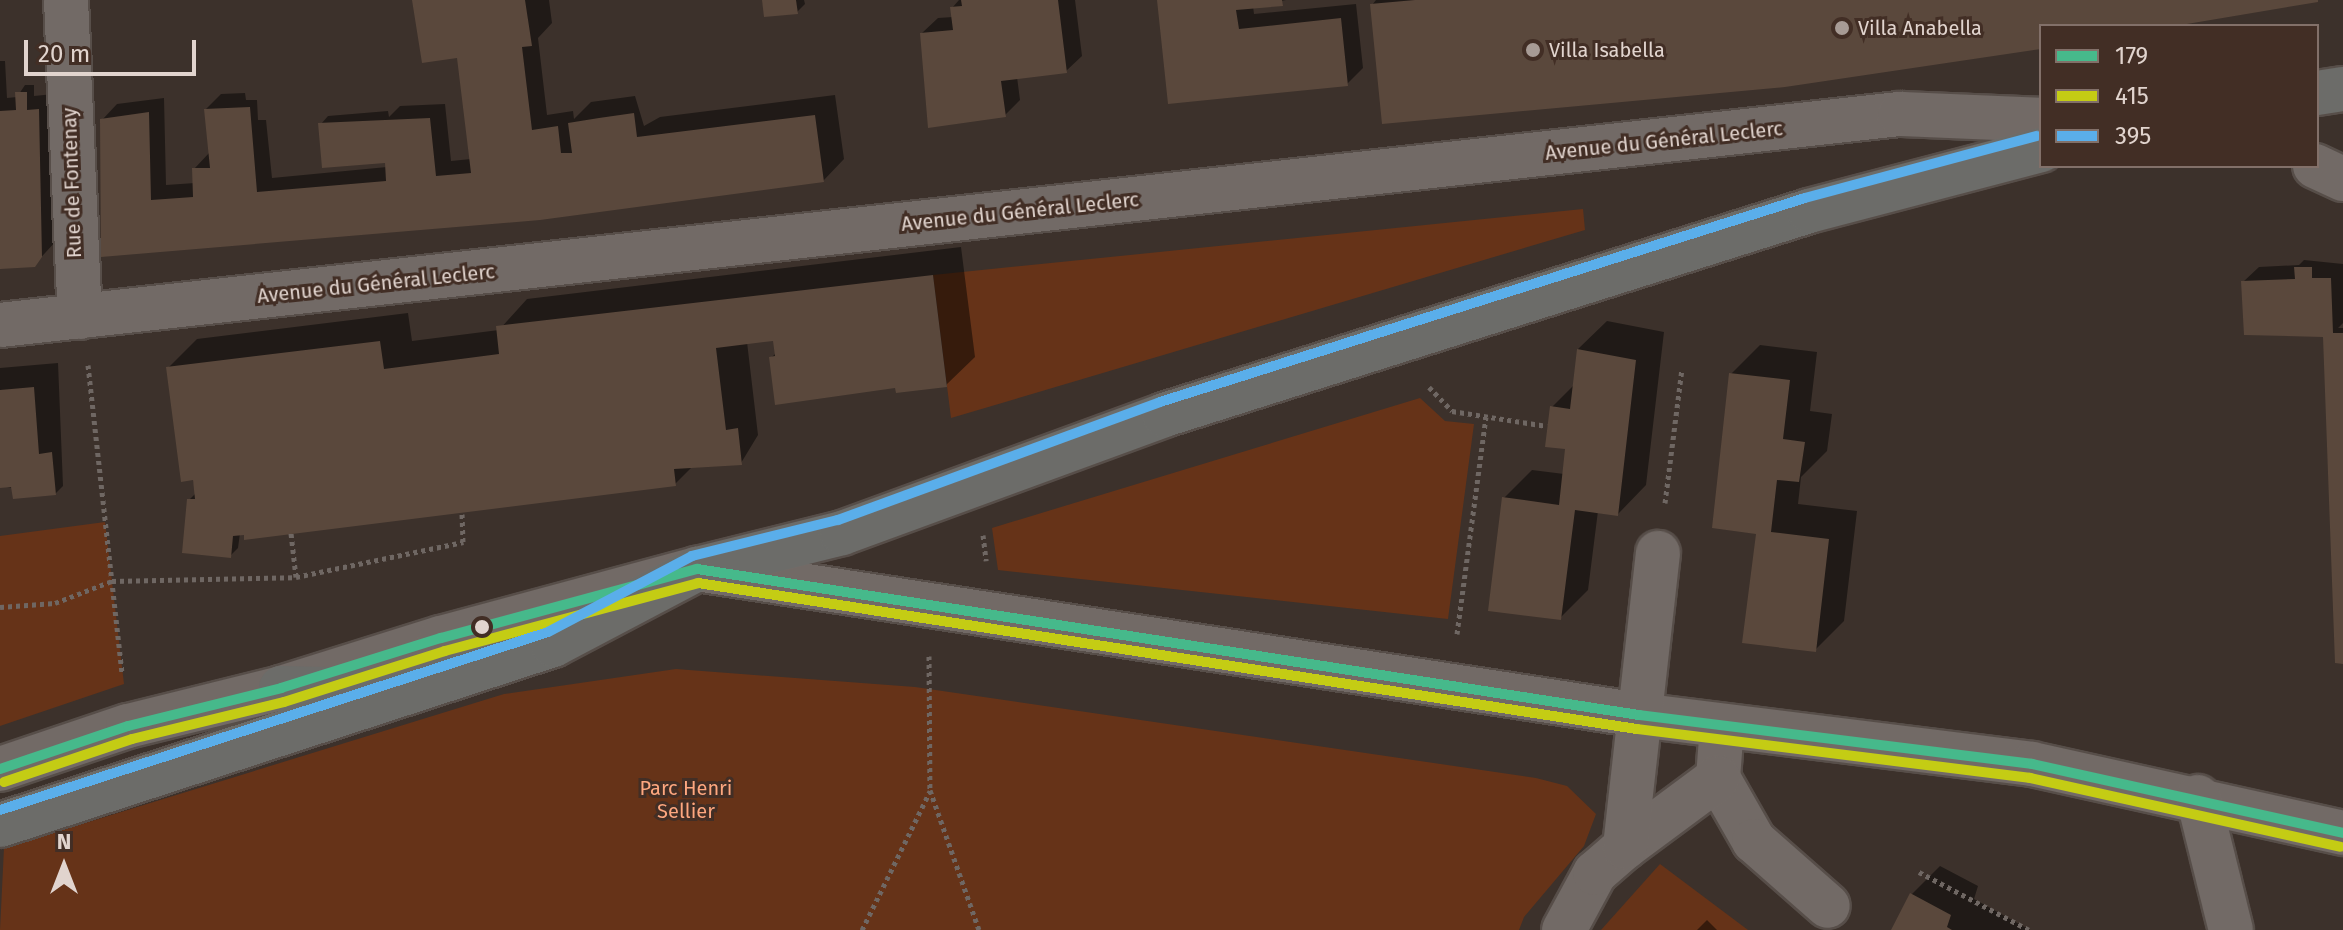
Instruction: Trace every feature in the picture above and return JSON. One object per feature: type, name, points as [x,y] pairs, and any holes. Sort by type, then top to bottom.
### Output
[{"type":"main road","points":[[2319,93],[2343,89]]},
{"type":"main road","points":[[0,825],[553,645],[697,569],[842,533],[1164,415],[1809,211],[2039,151]]},
{"type":"main road","points":[[281,688],[410,691]]},
{"type":"street","name":"Rue de Fontenay","points":[[66,0],[80,317]]},
{"type":"street","name":"Avenue du Général Leclerc","points":[[0,325],[1884,116],[2039,120]]},
{"type":"street","points":[[2319,168],[2343,179]]},
{"type":"street","points":[[1625,847],[1661,535]]},
{"type":"street","points":[[0,769],[128,726],[281,688],[441,638],[697,569],[1639,715],[2032,764],[2198,797],[2343,833]]},
{"type":"street","points":[[1722,726],[1718,778],[1754,841],[1828,906]]},
{"type":"street","points":[[1564,930],[1595,873],[1718,778]]},
{"type":"street","points":[[2198,797],[2231,930]]},
{"type":"path","points":[[80,317],[124,684]]},
{"type":"path","points":[[1661,535],[1682,369]]},
{"type":"path","points":[[1426,383],[1452,411],[1547,426]]},
{"type":"path","points":[[1456,639],[1486,417]]},
{"type":"path","points":[[0,607],[55,603],[112,581],[296,577],[463,542],[462,514]]},
{"type":"path","points":[[981,519],[987,571]]},
{"type":"path","points":[[291,533],[296,577]]},
{"type":"path","points":[[931,607],[930,790],[979,930]]},
{"type":"path","points":[[862,930],[930,790]]},
{"type":"path","points":[[1919,872],[2029,930]]},
{"type":"green space","points":[[1583,209],[1585,230],[951,418],[933,275]]},
{"type":"green space","points":[[1420,398],[1445,421],[1474,424],[1448,619],[998,570],[992,528]]},
{"type":"green space","points":[[105,522],[124,684],[0,726],[0,536]]},
{"type":"green space","name":"Parc Henri Sellier","points":[[676,669],[915,687],[1536,778],[1567,786],[1596,814],[1584,846],[1524,917],[1519,930],[0,930],[4,848],[504,694]]},
{"type":"green space","points":[[1660,864],[1748,930],[1601,930]]},
{"type":"building","points":[[412,0],[525,0],[532,46],[522,47],[532,130],[558,126],[561,153],[572,153],[568,123],[599,118],[634,113],[637,137],[815,115],[824,182],[540,220],[101,257],[100,119],[149,112],[151,200],[193,197],[192,168],[210,168],[204,109],[250,107],[257,192],[386,181],[385,163],[322,168],[318,123],[430,118],[436,176],[471,173],[457,58],[422,63]]},
{"type":"building","points":[[762,0],[796,0],[798,14],[764,17]]},
{"type":"building","points":[[961,0],[1058,0],[1067,73],[1001,81],[1006,117],[928,128],[920,33],[953,30],[950,7],[962,6]]},
{"type":"building","points":[[1157,0],[1282,0],[1283,6],[1236,10],[1239,29],[1341,18],[1348,86],[1168,104]]},
{"type":"building","points":[[1415,0],[2318,0],[2187,24],[2039,24],[2039,49],[1785,87],[1382,124],[1370,4]]},
{"type":"building","points":[[15,92],[27,92],[27,110],[39,109],[42,257],[35,267],[0,269],[0,111],[16,110]]},
{"type":"building","points":[[2294,267],[2312,267],[2312,278],[2331,278],[2333,333],[2343,333],[2343,664],[2335,663],[2323,337],[2244,335],[2241,281],[2295,279]]},
{"type":"building","points":[[933,275],[947,387],[896,393],[895,388],[775,405],[769,357],[775,356],[773,341],[716,348],[726,430],[738,428],[742,465],[674,469],[676,486],[244,540],[244,535],[233,536],[231,558],[182,553],[187,499],[195,499],[193,480],[181,482],[166,367],[380,341],[384,369],[499,354],[496,326]]},
{"type":"building","points":[[1577,349],[1636,360],[1618,516],[1575,510],[1561,620],[1488,611],[1502,497],[1559,505],[1565,449],[1545,447],[1550,406],[1570,409]]},
{"type":"building","points":[[1729,373],[1790,380],[1783,439],[1805,442],[1799,482],[1777,480],[1771,532],[1829,539],[1816,652],[1742,643],[1756,534],[1712,528]]},
{"type":"building","points":[[34,387],[39,454],[52,452],[56,495],[13,499],[11,487],[0,488],[0,390]]},
{"type":"building","points":[[1910,893],[1951,915],[1947,927],[1952,930],[1891,930]]},
{"type":"transit line","name":"395","points":[[0,810],[548,632],[692,556],[838,520],[1160,402],[1805,198],[2037,136]]},
{"type":"transit line","name":"179","points":[[0,769],[128,726],[281,688],[441,638],[697,569],[1639,715],[2032,764],[2343,833]]},
{"type":"transit line","name":"415","points":[[4,782],[132,739],[284,702],[445,651],[698,583],[1637,729],[2030,778],[2340,847]]},
{"type":"place","name":"Villa Anabella","points":[[1842,28]]},
{"type":"place","name":"Villa Isabella","points":[[1533,50]]}]
